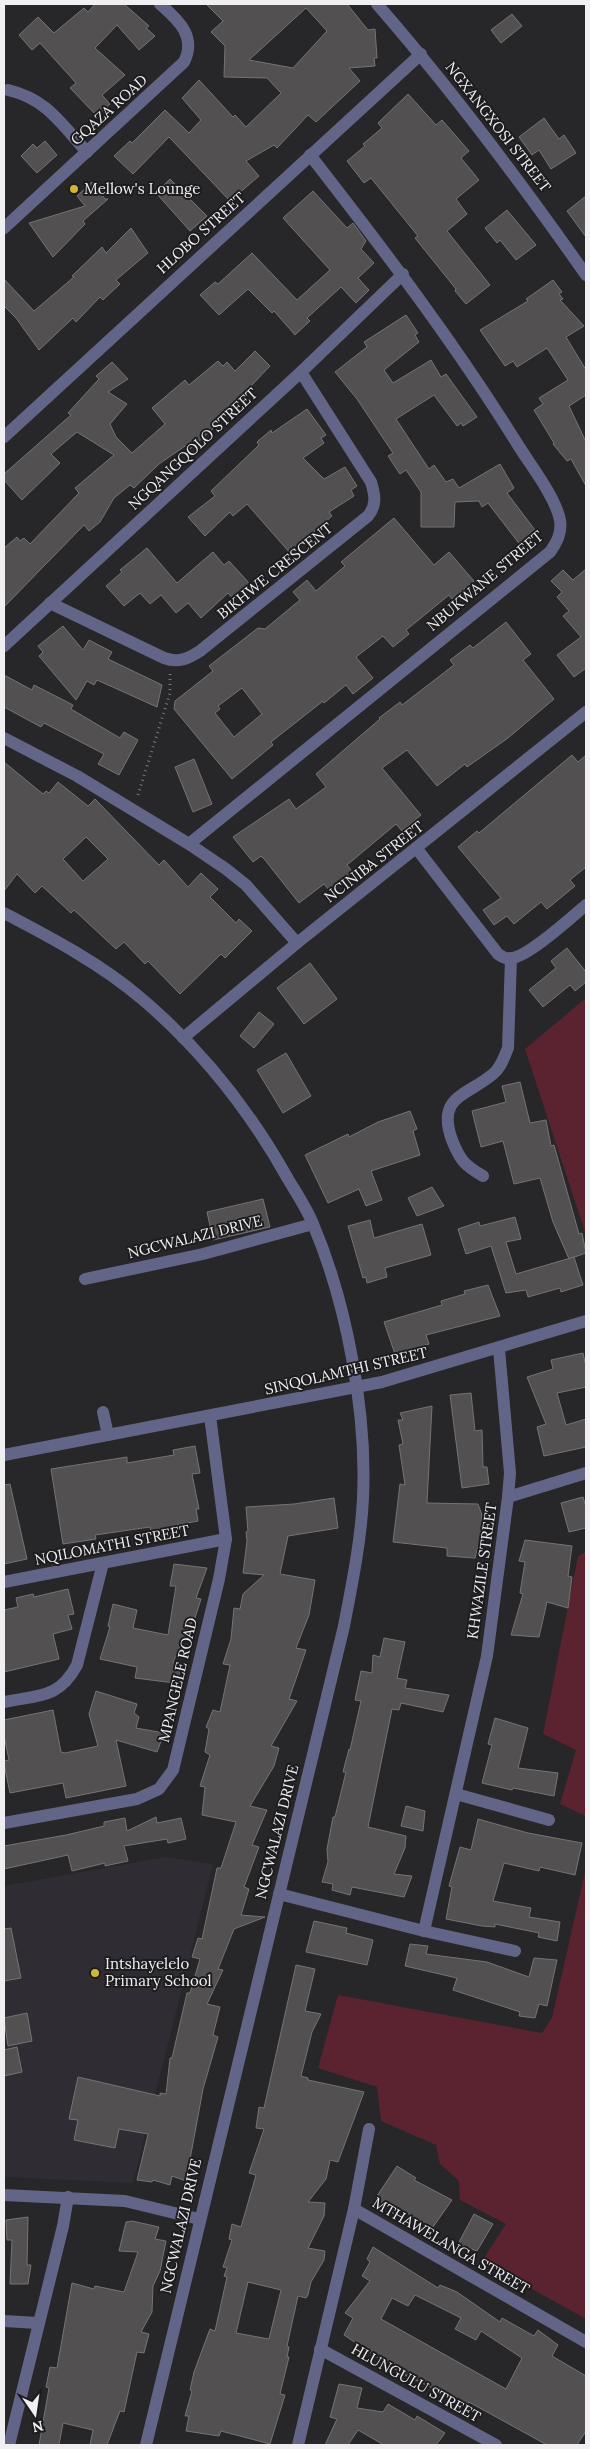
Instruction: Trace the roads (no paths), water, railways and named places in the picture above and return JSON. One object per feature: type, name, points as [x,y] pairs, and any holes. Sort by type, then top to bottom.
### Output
[{"type":"street","name":"GQAZA ROAD","points":[[4,228],[184,62],[189,49],[186,32],[180,22],[160,4]]},
{"type":"street","name":"NGXANGXOSI STREET","points":[[376,4],[421,54],[512,170],[586,275]]},
{"type":"street","name":"HLOBO STREET","points":[[4,436],[421,54]]},
{"type":"street","points":[[8,90],[38,100],[87,152]]},
{"type":"street","name":"NBUKWANE STREET","points":[[189,844],[546,555],[556,544],[560,535],[560,520],[547,492],[485,392],[403,274],[310,155]]},
{"type":"street","name":"NGQANGQOLO STREET","points":[[4,646],[301,372],[403,274]]},
{"type":"street","name":"BIKHWE CRESCENT","points":[[50,603],[170,660],[186,660],[200,651],[358,525],[373,510],[375,497],[371,482],[301,372]]},
{"type":"street","name":"NCINIBA STREET","points":[[183,1038],[297,943],[586,712]]},
{"type":"street","points":[[4,738],[77,776],[189,844],[236,877],[297,943]]},
{"type":"street","points":[[417,849],[498,954],[511,958],[524,954],[586,905]]},
{"type":"street","name":"NGCWALAZI DRIVE","points":[[4,913],[97,966],[142,999],[219,1076],[254,1120],[313,1224],[340,1307],[357,1388],[362,1448],[363,1499],[356,1563],[344,1626],[199,2219],[146,2445]]},
{"type":"street","points":[[483,1176],[461,1160],[448,1129],[447,1118],[449,1108],[455,1100],[493,1074],[503,1061],[508,1048],[511,958]]},
{"type":"street","name":"NGCWALAZI DRIVE","points":[[85,1279],[203,1254],[313,1224]]},
{"type":"street","name":"SINQOLAMTHI STREET","points":[[4,1455],[357,1388],[499,1349],[586,1321]]},
{"type":"street","name":"KHWAZILE STREET","points":[[424,1931],[487,1656],[508,1497],[510,1473],[499,1349]]},
{"type":"street","points":[[103,1412],[108,1435]]},
{"type":"street","name":"MPANGELE ROAD","points":[[4,1823],[137,1799],[149,1794],[163,1784],[173,1770],[215,1594],[226,1539],[210,1416]]},
{"type":"street","points":[[508,1497],[586,1473]]},
{"type":"street","name":"NQILOMATHI STREET","points":[[4,1582],[226,1539]]},
{"type":"street","points":[[4,1702],[52,1693],[69,1680],[77,1665],[103,1563]]},
{"type":"street","points":[[456,1794],[549,1820]]},
{"type":"street","points":[[279,1894],[424,1931],[515,1951]]},
{"type":"street","points":[[354,2209],[369,2129]]},
{"type":"street","points":[[4,2195],[125,2201],[199,2219]]},
{"type":"street","points":[[8,2443],[63,2226],[68,2197]]},
{"type":"street","name":"MTHAWELANGA STREET","points":[[298,2445],[354,2209],[586,2342]]},
{"type":"street","points":[[4,2321],[38,2323]]},
{"type":"street","name":"HLUNGULU STREET","points":[[320,2349],[496,2445]]},
{"type":"place","name":"Mellow's Lounge","points":[[74,189]]},
{"type":"place","name":"Intshayelelo Primary School","points":[[95,1973]]}]
